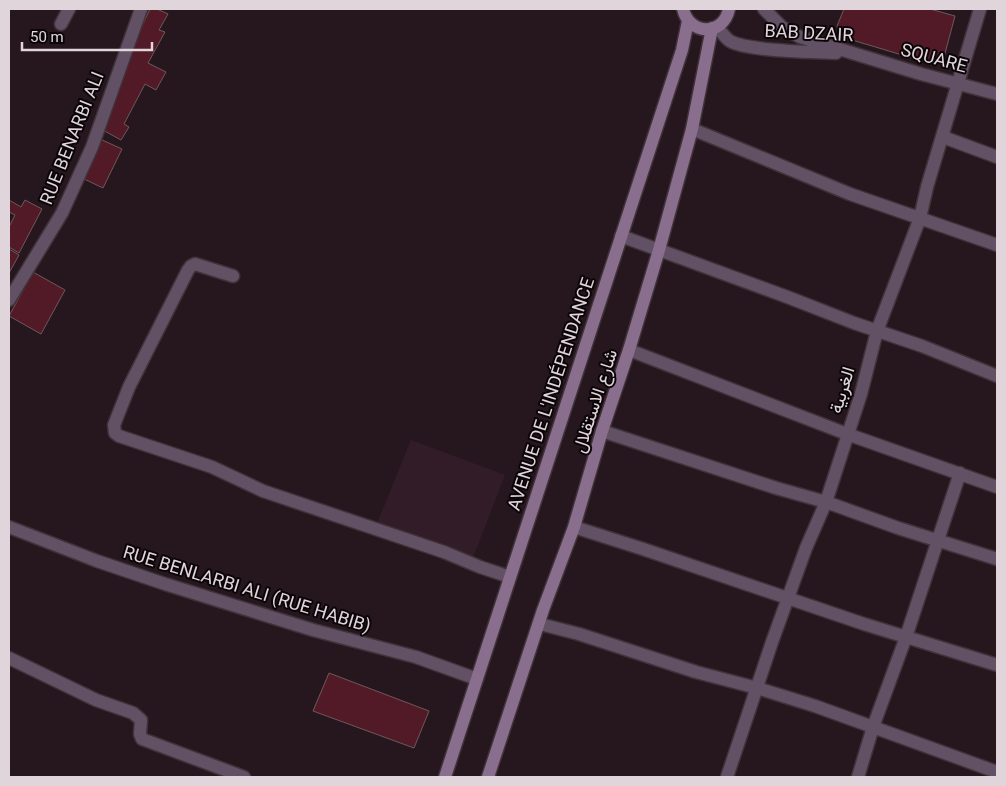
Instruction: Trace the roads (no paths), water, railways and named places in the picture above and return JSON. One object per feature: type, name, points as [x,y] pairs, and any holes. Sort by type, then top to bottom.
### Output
[{"type":"main road","points":[[715,28],[726,18],[729,9]]},
{"type":"main road","name":"BAB DZAIR","points":[[685,15],[699,28],[715,28]]},
{"type":"main road","name":"AVENUE DE L'INDÉPENDANCE","points":[[445,777],[682,50],[685,15]]},
{"type":"main road","name":"شارع الاستقلال","points":[[488,777],[540,624],[543,610],[574,527],[602,431],[629,350],[692,129],[715,28]]},
{"type":"street","points":[[62,24],[69,9]]},
{"type":"street","name":"RUE BENARBI ALI","points":[[9,300],[66,205],[92,147],[141,9]]},
{"type":"street","name":"BAB DZAIR","points":[[764,9],[782,27],[800,36],[861,55]]},
{"type":"street","name":"الغربية","points":[[726,777],[806,548],[826,502],[861,394],[877,331],[920,218],[927,187],[980,9]]},
{"type":"street","name":"BAB DZAIR","points":[[715,28],[731,41],[752,47],[861,55]]},
{"type":"street","name":"SQUARE","points":[[861,55],[921,74],[997,94]]},
{"type":"street","points":[[692,129],[850,194],[997,245]]},
{"type":"street","points":[[943,137],[997,157]]},
{"type":"street","points":[[621,236],[922,346],[997,376]]},
{"type":"street","points":[[233,276],[203,265],[195,264],[191,266],[129,387],[114,425],[115,433],[212,468],[263,491],[444,552],[510,577]]},
{"type":"street","points":[[629,350],[847,434],[997,487]]},
{"type":"street","points":[[602,431],[776,488],[826,502],[997,559]]},
{"type":"street","points":[[858,777],[873,727],[906,637],[960,473]]},
{"type":"street","name":"RUE BENLARBI ALI (RUE HABIB)","points":[[9,527],[97,561],[157,581],[313,630],[416,657],[477,679]]},
{"type":"street","points":[[574,527],[643,548],[788,599],[997,665]]},
{"type":"street","points":[[540,624],[579,634],[696,672],[816,706],[997,772]]},
{"type":"street","points":[[9,658],[96,700],[133,713],[141,720],[140,734],[142,739],[244,777]]}]
